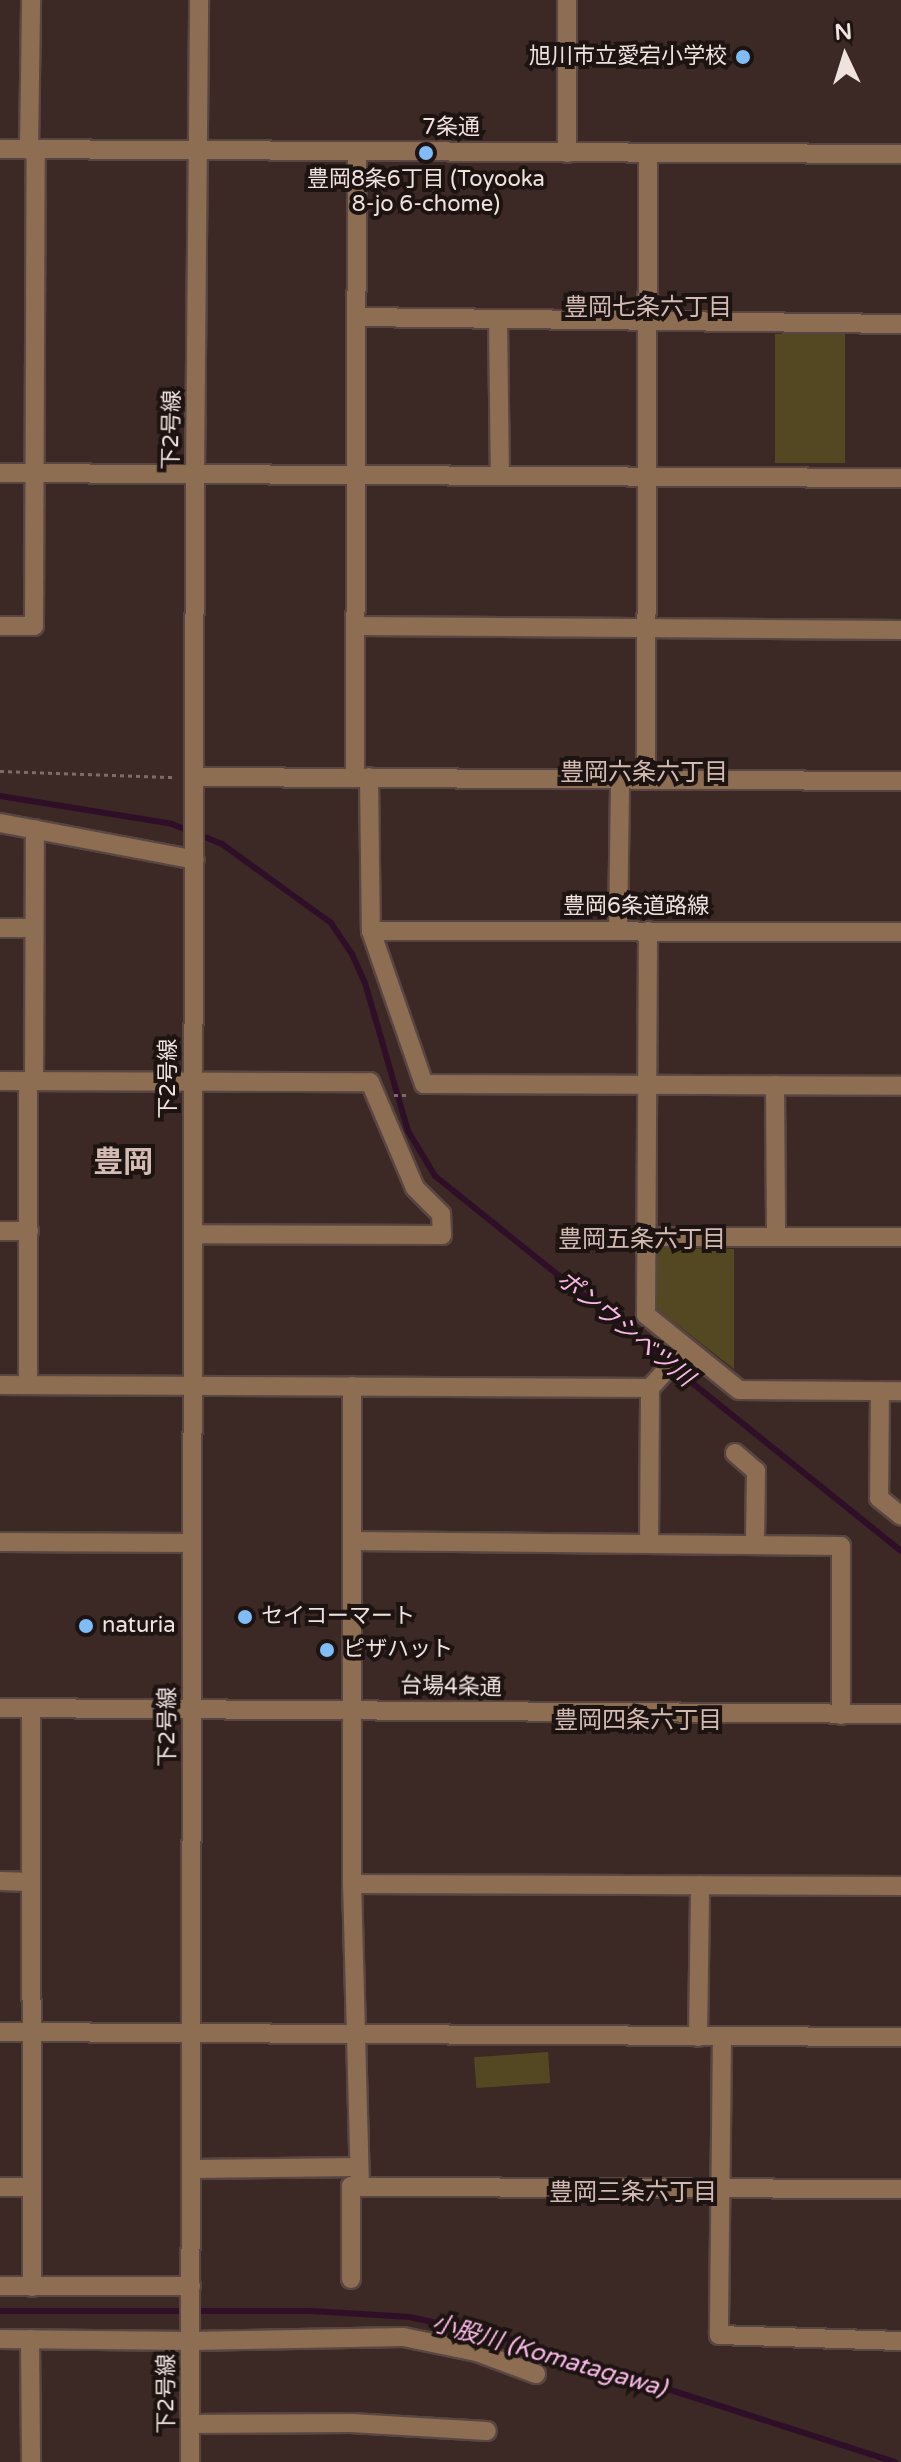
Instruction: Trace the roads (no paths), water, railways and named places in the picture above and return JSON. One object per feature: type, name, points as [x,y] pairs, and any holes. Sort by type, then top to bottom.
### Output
[{"type":"street","points":[[0,626],[34,626],[36,473],[31,0]]},
{"type":"street","name":"下2号線","points":[[190,2462],[199,0]]},
{"type":"street","points":[[567,0],[567,153]]},
{"type":"street","name":"7条通","points":[[0,149],[901,154]]},
{"type":"street","points":[[357,152],[355,626],[371,931],[424,1084],[901,1086]]},
{"type":"street","points":[[646,779],[648,153]]},
{"type":"street","points":[[357,317],[901,324]]},
{"type":"street","points":[[498,319],[500,476]]},
{"type":"street","points":[[0,473],[901,478]]},
{"type":"street","points":[[355,626],[901,630]]},
{"type":"street","points":[[196,777],[901,781]]},
{"type":"street","points":[[618,930],[620,779]]},
{"type":"street","points":[[0,823],[195,853]]},
{"type":"street","points":[[28,1385],[35,829]]},
{"type":"street","points":[[0,928],[34,928]]},
{"type":"street","name":"豊岡6条道路線","points":[[371,931],[901,932]]},
{"type":"street","points":[[648,931],[646,1315],[682,1353],[739,1390],[901,1391]]},
{"type":"street","points":[[0,1081],[370,1082],[415,1188],[441,1214],[442,1235],[194,1234]]},
{"type":"street","points":[[775,1085],[776,1237]]},
{"type":"street","points":[[0,1231],[29,1231]]},
{"type":"street","points":[[646,1237],[901,1237]]},
{"type":"street","points":[[649,1542],[654,1383],[682,1353]]},
{"type":"street","points":[[0,1385],[654,1383]]},
{"type":"street","points":[[352,1386],[352,1884],[360,2187]]},
{"type":"street","points":[[880,1391],[879,1498],[901,1516]]},
{"type":"street","points":[[735,1453],[756,1471],[755,1544]]},
{"type":"street","points":[[352,1541],[841,1546],[841,1715]]},
{"type":"street","points":[[0,1542],[192,1543]]},
{"type":"street","name":"台場4条通","points":[[0,1708],[901,1714]]},
{"type":"street","points":[[31,1708],[29,2032],[32,2287]]},
{"type":"street","points":[[0,1881],[31,1882]]},
{"type":"street","points":[[352,1884],[901,1886]]},
{"type":"street","points":[[698,2037],[700,1885]]},
{"type":"street","points":[[0,2032],[901,2037]]},
{"type":"street","points":[[722,2037],[719,2335],[901,2341]]},
{"type":"street","points":[[191,2169],[359,2167]]},
{"type":"street","points":[[351,2279],[351,2186],[901,2189]]},
{"type":"street","points":[[0,2187],[30,2187]]},
{"type":"street","points":[[0,2286],[191,2294]]},
{"type":"street","points":[[0,2339],[191,2333],[403,2337],[477,2352],[536,2374]]},
{"type":"street","points":[[30,2339],[31,2462]]},
{"type":"street","points":[[191,2424],[351,2423],[487,2431]]},
{"type":"waterway","name":"ポンウシベツ川","points":[[0,796],[172,824],[222,844],[331,923],[352,954],[365,983],[408,1131],[435,1176],[901,1551]]},
{"type":"waterway","name":"小股川 (Komatagawa)","points":[[0,2311],[312,2311],[410,2317],[521,2342],[895,2462]]},
{"type":"place","name":"旭川市立愛宕小学校","points":[[743,57]]},
{"type":"place","name":"豊岡8条6丁目 (Toyooka 8-jo 6-chome)","points":[[426,153]]},
{"type":"place","name":"セイコーマート","points":[[245,1617]]},
{"type":"place","name":"naturia","points":[[86,1626]]},
{"type":"place","name":"ピザハット","points":[[327,1650]]},
{"type":"district","name":"豊岡七条六丁目","points":[[648,308]]},
{"type":"district","name":"豊岡六条六丁目","points":[[644,773]]},
{"type":"district","name":"豊岡","points":[[123,1163]]},
{"type":"district","name":"豊岡五条六丁目","points":[[642,1240]]},
{"type":"district","name":"豊岡四条六丁目","points":[[638,1721]]},
{"type":"district","name":"豊岡三条六丁目","points":[[633,2193]]}]
